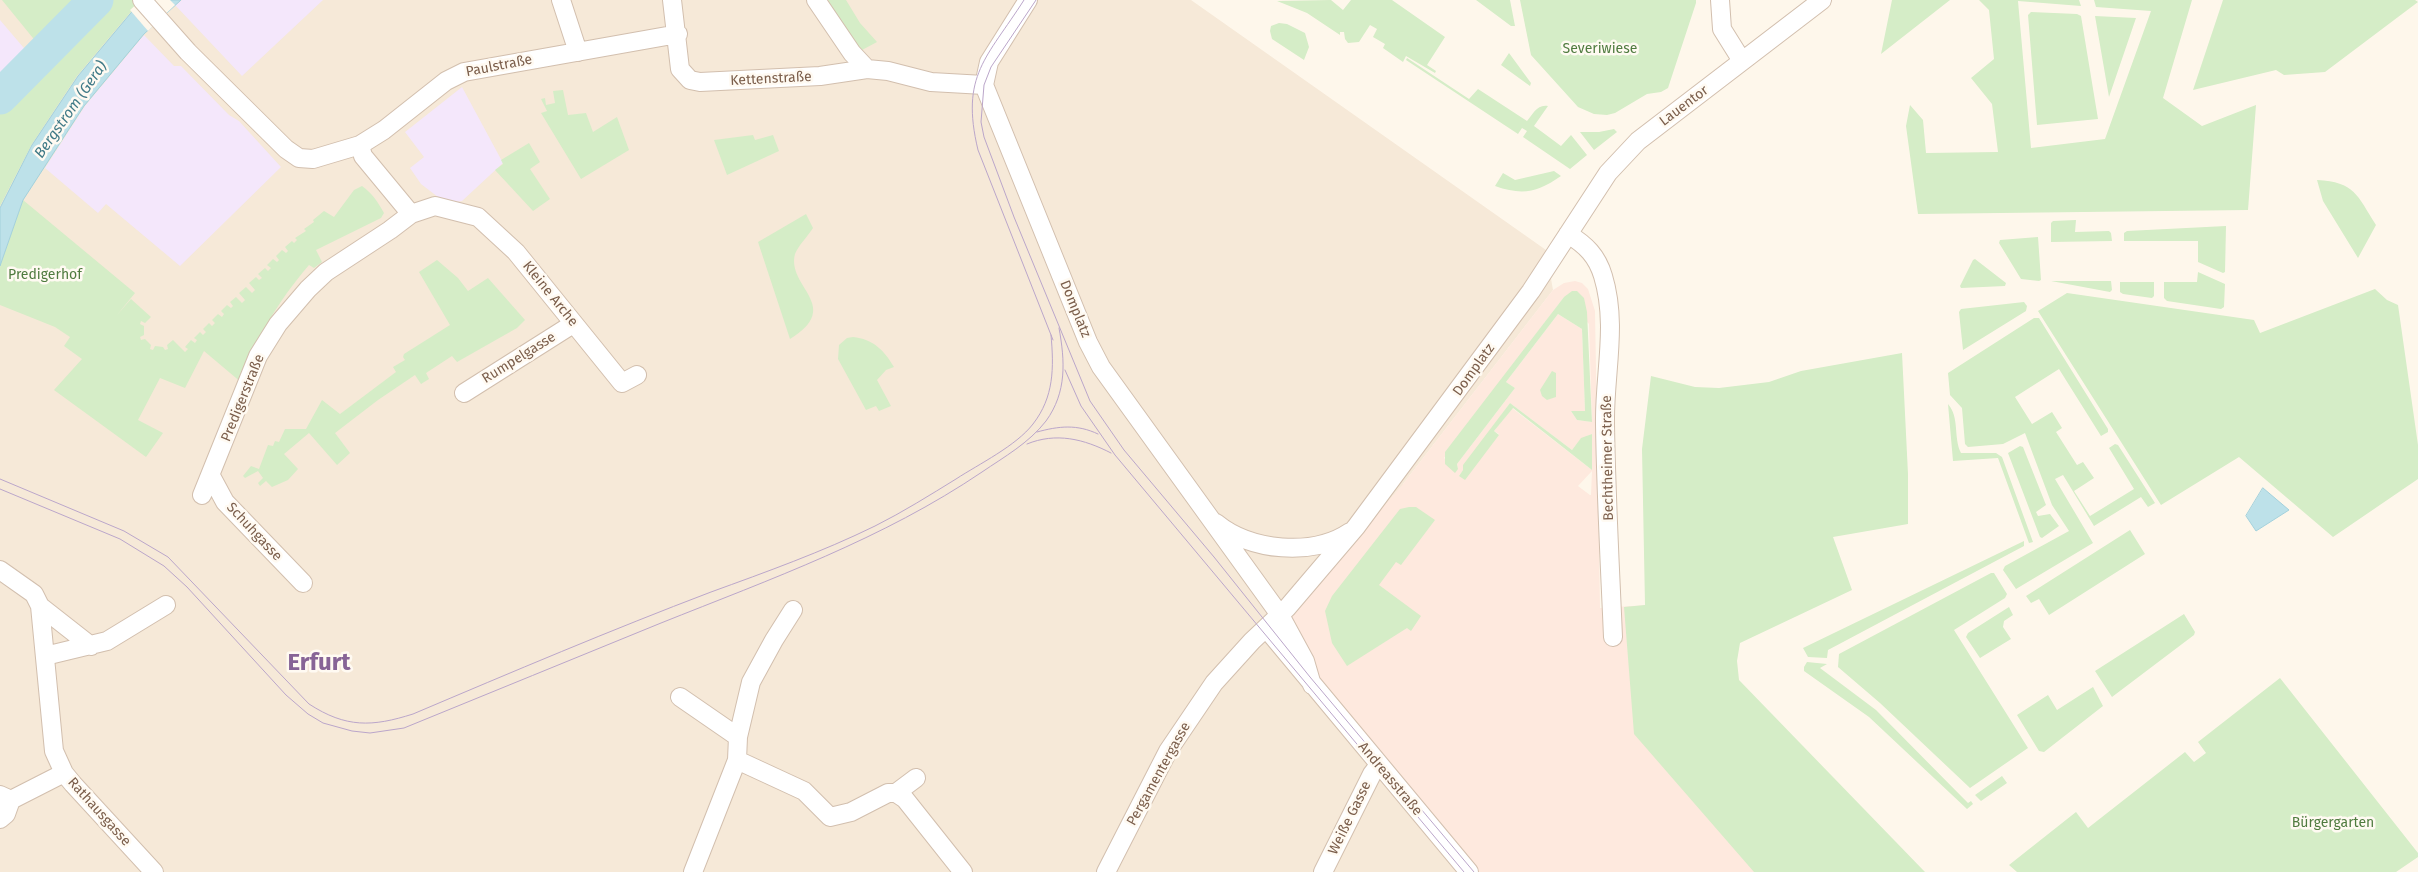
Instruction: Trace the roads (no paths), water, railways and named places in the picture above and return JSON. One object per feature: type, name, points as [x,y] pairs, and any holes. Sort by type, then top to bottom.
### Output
[{"type":"street","name":"Paulstraße","points":[[142,0],[180,44],[286,150],[299,158],[313,159],[360,145],[384,130],[453,77],[464,72],[678,34]]},
{"type":"street","points":[[562,0],[578,52]]},
{"type":"street","points":[[672,0],[678,34]]},
{"type":"street","points":[[816,0],[852,53],[866,69],[888,71],[931,82],[984,85],[989,62],[1028,0]]},
{"type":"street","points":[[1720,0],[1722,29],[1742,61]]},
{"type":"street","name":"Lauentor","points":[[1568,234],[1594,191],[1624,154],[1638,141],[1822,0]]},
{"type":"street","name":"Kettenstraße","points":[[678,34],[680,69],[690,80],[700,82],[820,76],[866,69]]},
{"type":"street","name":"Domplatz","points":[[984,85],[1088,342],[1101,367],[1204,513],[1280,615],[1356,527],[1531,291],[1568,234]]},
{"type":"street","points":[[360,145],[363,156],[411,214]]},
{"type":"street","name":"Predigerstraße","points":[[202,495],[212,476],[258,356],[278,324],[308,289],[326,272],[411,214],[435,206],[454,211]]},
{"type":"street","name":"Kleine Arche","points":[[454,211],[478,217],[516,252],[622,383],[636,375]]},
{"type":"street","name":"Bechtheimer Straße","points":[[1568,234],[1585,244],[1596,260],[1604,281],[1609,312],[1610,361],[1605,424],[1613,637]]},
{"type":"street","name":"Rumpelgasse","points":[[464,393],[574,324]]},
{"type":"street","name":"Schuhgasse","points":[[212,476],[225,502],[303,583]]},
{"type":"street","name":"Domplatz","points":[[1204,513],[1235,535],[1270,546],[1284,547],[1318,544],[1344,535],[1356,527]]},
{"type":"street","points":[[0,570],[34,594],[40,606],[91,646]]},
{"type":"street","points":[[45,656],[107,641],[166,605]]},
{"type":"street","name":"Rathausgasse","points":[[40,606],[54,751],[64,773],[154,872]]},
{"type":"street","points":[[692,872],[737,760],[738,737],[751,682],[793,610]]},
{"type":"street","name":"Pergamentergasse","points":[[1106,872],[1168,751],[1185,724],[1214,683],[1252,641],[1280,615]]},
{"type":"street","name":"Andreasstraße","points":[[1280,615],[1305,661],[1312,684]]},
{"type":"street","name":"Andreasstraße","points":[[1266,628],[1469,872]]},
{"type":"street","points":[[680,697],[738,737]]},
{"type":"street","points":[[737,760],[804,791],[830,817],[854,817],[888,793],[896,793],[905,799],[963,872]]},
{"type":"street","name":"Weiße Gasse","points":[[1324,872],[1372,774],[1379,765]]},
{"type":"street","points":[[5,809],[64,773]]},
{"type":"street","points":[[896,793],[916,778]]},
{"type":"water","name":"Bergstrom (Gera)","points":[[145,0],[181,0],[144,34],[84,106],[23,200],[0,266],[0,208],[32,145],[78,76],[135,8]]},
{"type":"water","points":[[2263,488],[2289,510],[2256,531],[2246,516]]},
{"type":"waterway","points":[[0,97],[96,0]]},
{"type":"tram line","points":[[1024,0],[988,53],[980,69],[972,103],[973,124],[978,150],[1053,340]]},
{"type":"tram line","points":[[1036,0],[991,67],[984,85],[981,122],[984,137],[1014,217],[1090,401],[1124,450],[1214,557],[1310,677],[1474,872]]},
{"type":"tram line","points":[[0,489],[120,539],[164,566],[187,587],[286,695],[308,714],[323,723],[352,731],[370,733],[404,728],[785,574],[866,538],[944,496],[1016,449],[1046,421],[1058,399],[1063,376],[1059,328]]},
{"type":"tram line","points":[[0,479],[124,531],[168,557],[309,704],[335,718],[360,723],[372,723],[413,714],[636,621],[814,553],[875,526],[906,509],[1007,447],[1033,424],[1040,414],[1049,393],[1052,371],[1051,335]]},
{"type":"tram line","points":[[1065,370],[1081,406],[1115,455],[1464,872]]},
{"type":"tram line","points":[[1037,432],[1053,428],[1075,427],[1098,434]]},
{"type":"tram line","points":[[1027,444],[1049,438],[1070,439],[1091,444],[1111,453]]},
{"type":"district","name":"Erfurt","points":[[319,663]]},
{"type":"park label","name":"Severiwiese","points":[[1600,49]]},
{"type":"park label","name":"Predigerhof","points":[[45,275]]},
{"type":"park label","name":"Bürgergarten","points":[[2333,823]]}]
